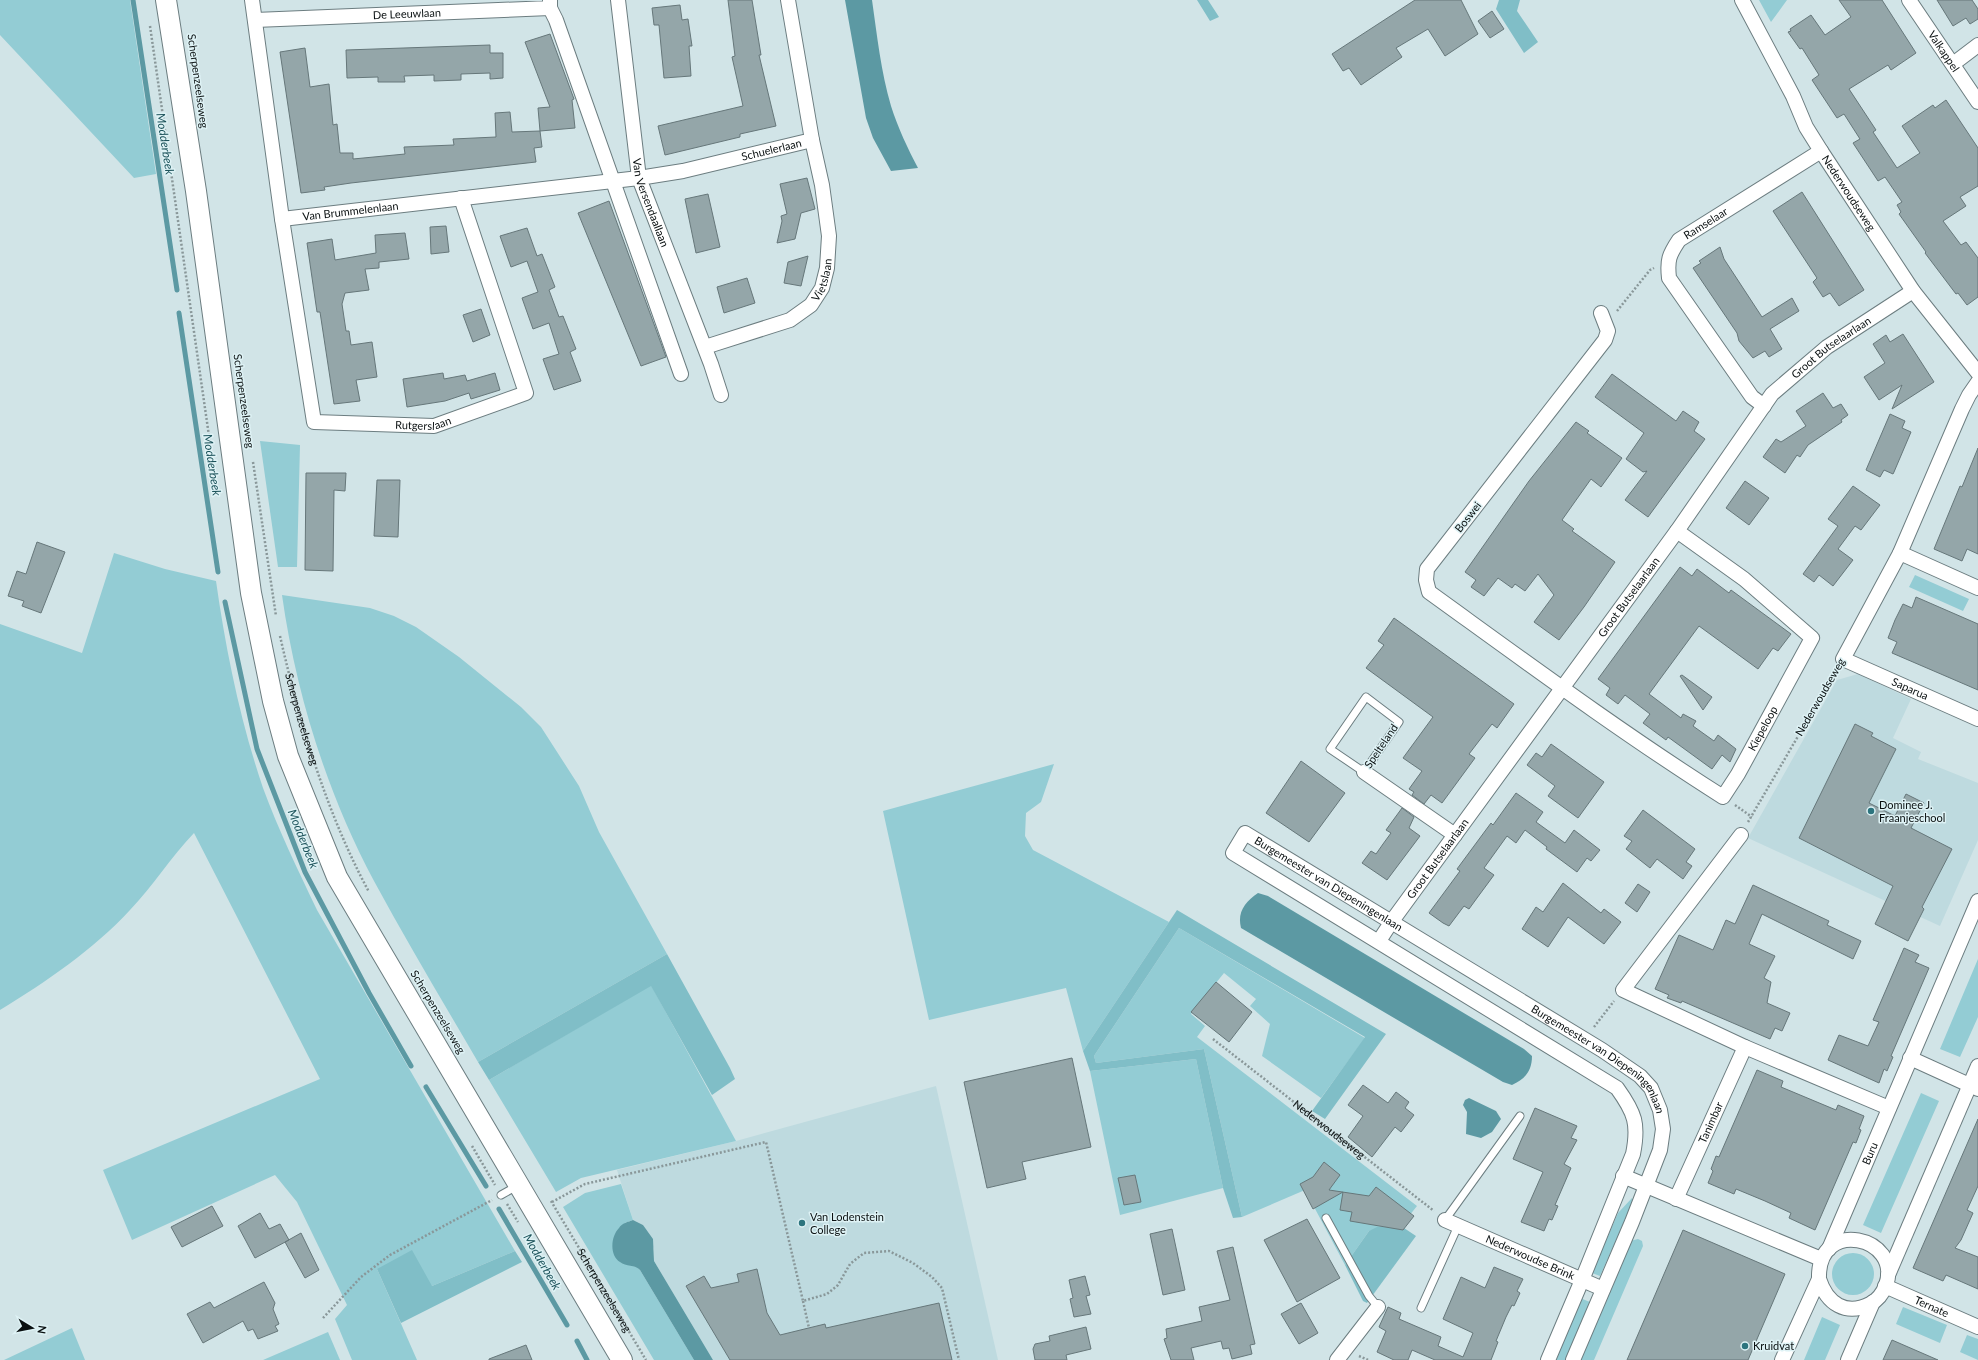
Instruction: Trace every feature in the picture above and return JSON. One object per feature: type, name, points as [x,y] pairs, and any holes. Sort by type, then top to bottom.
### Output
[{"type":"main road","name":"Scherpenzeelseweg","points":[[166,0],[196,192],[251,593],[273,701],[288,756],[337,877],[622,1360]]},
{"type":"street","points":[[252,0],[282,219]]},
{"type":"street","name":"Van Versendaallaan","points":[[618,0],[639,178],[721,395]]},
{"type":"street","name":"Schuelerlaan","points":[[639,178],[684,170],[812,140],[788,0]]},
{"type":"street","name":"Nederwoudseweg","points":[[1742,0],[1793,96],[1806,127],[1820,151],[1913,290],[1978,373]]},
{"type":"street","name":"Valkappel","points":[[1909,0],[1954,64],[1978,102]]},
{"type":"street","points":[[550,4],[681,374]]},
{"type":"street","name":"De Leeuwlaan","points":[[255,20],[550,4]]},
{"type":"street","points":[[1954,64],[1978,45]]},
{"type":"street","name":"Vietslaan","points":[[704,347],[790,320],[811,305],[822,288],[828,268],[829,236],[822,185],[812,140]]},
{"type":"street","name":"Ramselaar","points":[[1668,263],[1669,254],[1679,240],[1820,151]]},
{"type":"street","name":"Van Brummelenlaan","points":[[282,219],[639,178]]},
{"type":"street","name":"Rutgerslaan","points":[[282,219],[314,422],[434,426],[526,393],[461,198]]},
{"type":"street","points":[[1668,263],[1669,278],[1752,397],[1764,406]]},
{"type":"street","name":"Groot Butselaarlaan","points":[[1379,941],[1392,921],[1677,531],[1772,394],[1827,347],[1913,290]]},
{"type":"street","name":"Boswei","points":[[1562,688],[1429,592],[1426,580],[1428,569],[1605,340],[1608,331],[1603,318]]},
{"type":"street","name":"Nederwoudseweg","points":[[1842,659],[1900,554],[1968,395],[1978,382]]},
{"type":"street","name":"Kiepeloop","points":[[1677,531],[1744,579],[1812,638],[1738,774],[1723,797]]},
{"type":"street","points":[[1900,554],[1978,588]]},
{"type":"street","name":"Saparua","points":[[1842,659],[1978,719]]},
{"type":"street","points":[[1562,688],[1667,761],[1723,797]]},
{"type":"street","name":"Spelteland","points":[[1364,772],[1455,835]]},
{"type":"street","name":"Burgemeester van Diepeningenlaan","points":[[1548,1360],[1633,1154],[1637,1135],[1631,1108],[1617,1088],[1233,853],[1245,833],[1584,1038],[1640,1076],[1651,1088],[1660,1110],[1662,1129],[1660,1150],[1632,1222],[1573,1360]]},
{"type":"street","points":[[1741,835],[1623,990],[1745,1046],[1889,1108]]},
{"type":"street","name":"Buru","points":[[1825,1254],[1978,901]]},
{"type":"street","name":"Tanimbar","points":[[1676,1199],[1745,1046]]},
{"type":"street","points":[[1910,1058],[1974,1087]]},
{"type":"street","points":[[1887,1280],[1886,1263],[1880,1253],[1872,1245],[1861,1240],[1850,1239],[1838,1242],[1825,1254],[1818,1269],[1818,1279],[1822,1291],[1830,1300],[1839,1306],[1851,1309],[1863,1307],[1873,1302],[1883,1292],[1887,1280],[1974,1087],[1978,1066]]},
{"type":"street","points":[[1623,1176],[1676,1199],[1825,1254]]},
{"type":"street","name":"Nederwoudse Brink","points":[[1445,1220],[1603,1288]]},
{"type":"street","points":[[1782,1360],[1818,1279]]},
{"type":"street","name":"Ternate","points":[[1887,1280],[1978,1327]]},
{"type":"street","points":[[1848,1360],[1873,1302]]},
{"type":"street","points":[[1337,1360],[1378,1307]]},
{"type":"lane","name":"Spelteland","points":[[1366,697],[1399,722],[1364,772],[1330,749],[1366,697]]},
{"type":"lane","points":[[1445,1220],[1520,1116]]},
{"type":"lane","points":[[501,1195],[519,1185]]},
{"type":"lane","points":[[1326,1218],[1369,1296],[1378,1307]]},
{"type":"lane","points":[[1421,1308],[1458,1226]]},
{"type":"path","points":[[149,20],[211,448]]},
{"type":"path","points":[[1603,318],[1650,270],[1668,263]]},
{"type":"path","name":"Scherpenzeelseweg","points":[[252,455],[276,618]]},
{"type":"path","name":"Scherpenzeelseweg","points":[[279,632],[293,692],[314,762],[332,812],[371,896]]},
{"type":"path","name":"Nederwoudseweg","points":[[1741,835],[1842,659]]},
{"type":"path","points":[[1723,797],[1752,817]]},
{"type":"path","points":[[1584,1038],[1623,990]]},
{"type":"path","name":"Nederwoudseweg","points":[[1213,1039],[1445,1220]]},
{"type":"path","points":[[470,1141],[521,1228]]},
{"type":"path","points":[[552,1202],[585,1184],[766,1142],[809,1328]]},
{"type":"path","points":[[323,1318],[361,1277],[390,1255],[501,1195]]},
{"type":"path","name":"Scherpenzeelseweg","points":[[548,1196],[646,1360]]},
{"type":"path","points":[[803,1301],[827,1294],[838,1285],[850,1264],[864,1253],[889,1251],[913,1263],[932,1277],[942,1288],[959,1360]]},
{"type":"shaded area","points":[[0,0],[130,0],[156,174],[134,178],[0,35]]},
{"type":"shaded area","points":[[845,0],[872,0],[882,67],[891,106],[903,138],[918,168],[891,171],[873,138],[866,118]]},
{"type":"shaded area","points":[[1197,0],[1208,0],[1219,17],[1210,21]]},
{"type":"shaded area","points":[[1499,0],[1520,0],[1517,11],[1538,42],[1524,53],[1496,9]]},
{"type":"shaded area","points":[[1759,0],[1787,0],[1771,22]]},
{"type":"shaded area","points":[[260,441],[300,445],[297,567],[278,567]]},
{"type":"shaded area","points":[[114,553],[165,569],[216,581],[229,659],[247,737],[263,788],[282,834],[317,910],[515,1251],[432,1286],[377,1269],[417,1360],[352,1360],[335,1319],[347,1305],[297,1202],[275,1175],[132,1240],[103,1170],[320,1079],[194,833],[138,901],[101,939],[52,977],[0,1010],[0,624],[82,653]]},
{"type":"shaded area","points":[[1915,575],[1969,599],[1963,611],[1909,587]]},
{"type":"shaded area","points":[[282,595],[370,608],[394,616],[416,627],[459,657],[521,707],[541,727],[579,786],[599,832],[667,954],[478,1062],[374,881],[357,848],[342,813],[328,778],[305,706],[288,632]]},
{"type":"shaded area","name":"Dominee J. Fraanjeschool","points":[[1858,674],[1911,699],[1893,738],[1921,752],[1918,759],[1978,783],[1978,840],[1940,926],[1748,838],[1837,680]]},
{"type":"shaded area","points":[[1054,764],[1041,802],[1026,813],[1025,836],[1033,850],[1169,922],[1083,1051],[1066,988],[929,1020],[883,811]]},
{"type":"shaded area","points":[[1258,893],[1268,896],[1524,1049],[1532,1056],[1531,1066],[1527,1074],[1521,1080],[1512,1085],[1503,1082],[1241,928],[1241,912],[1249,900]]},
{"type":"shaded area","points":[[1177,910],[1386,1034],[1325,1119],[1312,1111],[1365,1037],[1179,928],[1094,1056],[1096,1063],[1204,1049],[1242,1217],[1233,1218],[1223,1188],[1196,1059],[1090,1071],[1083,1051]]},
{"type":"shaded area","points":[[1179,928],[1365,1038],[1321,1098],[1262,1056],[1270,1024],[1250,1006],[1256,999],[1224,973],[1191,1014],[1205,1026],[1197,1037],[1417,1206],[1401,1226],[1369,1231],[1345,1265],[1305,1190],[1242,1217],[1204,1049],[1096,1063],[1094,1056]]},
{"type":"shaded area","points":[[667,954],[735,1079],[712,1095],[651,986],[489,1080],[478,1062]]},
{"type":"shaded area","points":[[1978,959],[1978,1017],[1960,1057],[1940,1049]]},
{"type":"shaded area","points":[[651,985],[736,1141],[581,1178],[556,1192],[489,1080]]},
{"type":"shaded area","points":[[1196,1059],[1223,1188],[1120,1215],[1090,1071]]},
{"type":"shaded area","name":"Van Lodenstein College","points":[[936,1086],[998,1360],[713,1360],[654,1261],[654,1249],[643,1225],[633,1220],[617,1170],[736,1141]]},
{"type":"shaded area","points":[[1921,1093],[1939,1101],[1881,1233],[1863,1225]]},
{"type":"shaded area","points":[[1469,1098],[1496,1111],[1501,1119],[1492,1132],[1481,1138],[1466,1134],[1467,1112],[1463,1105],[1465,1100]]},
{"type":"shaded area","points":[[621,1184],[633,1220],[625,1223],[633,1266],[640,1270],[694,1360],[654,1360],[563,1207],[585,1193]]},
{"type":"shaded area","points":[[1632,1198],[1633,1202],[1600,1276],[1592,1273],[1618,1213]]},
{"type":"shaded area","points":[[633,1220],[643,1225],[653,1239],[654,1261],[713,1360],[694,1360],[640,1270],[636,1267],[622,1264],[616,1259],[612,1245],[616,1231],[625,1223]]},
{"type":"shaded area","points":[[1401,1226],[1416,1236],[1367,1303],[1363,1301],[1345,1265],[1369,1231],[1377,1227]]},
{"type":"shaded area","points":[[1638,1239],[1642,1241],[1643,1246],[1594,1360],[1580,1360],[1630,1241]]},
{"type":"shaded area","points":[[412,1250],[432,1286],[515,1251],[522,1262],[401,1323],[377,1269]]},
{"type":"shaded area","points":[[1849,1253],[1857,1253],[1865,1256],[1871,1262],[1874,1274],[1871,1286],[1865,1292],[1857,1295],[1849,1295],[1841,1292],[1835,1286],[1832,1278],[1832,1270],[1835,1262],[1841,1256]]},
{"type":"shaded area","points":[[1580,1298],[1590,1302],[1565,1360],[1553,1360]]},
{"type":"shaded area","points":[[1903,1307],[1947,1325],[1940,1343],[1896,1324]]},
{"type":"shaded area","points":[[1822,1317],[1840,1325],[1825,1360],[1804,1360]]},
{"type":"shaded area","points":[[72,1328],[85,1360],[4,1360]]},
{"type":"shaded area","points":[[328,1332],[340,1360],[263,1360]]},
{"type":"shaded area","points":[[1967,1335],[1978,1339],[1978,1360],[1960,1352]]},
{"type":"building","points":[[728,0],[752,0],[761,55],[759,55],[776,126],[740,134],[740,137],[665,155],[658,126],[743,106],[732,57],[735,56]]},
{"type":"building","points":[[1415,0],[1461,0],[1478,34],[1445,56],[1428,29],[1396,48],[1402,57],[1361,85],[1349,68],[1343,71],[1332,54]]},
{"type":"building","points":[[1839,0],[1882,0],[1916,53],[1891,70],[1888,65],[1849,89],[1876,130],[1873,132],[1897,168],[1920,153],[1902,126],[1933,105],[1935,108],[1946,100],[1978,148],[1978,186],[1960,197],[1966,206],[1943,221],[1961,245],[1966,242],[1978,258],[1978,297],[1967,305],[1958,293],[1956,294],[1925,253],[1926,252],[1899,214],[1901,212],[1897,205],[1902,202],[1885,177],[1878,181],[1853,143],[1860,139],[1844,114],[1837,118],[1812,80],[1819,75],[1802,48],[1800,49],[1788,32],[1791,31],[1790,29],[1811,15],[1825,35],[1851,17]]},
{"type":"building","points":[[1937,0],[1972,0],[1978,9],[1978,19],[1970,24],[1966,18],[1953,26]]},
{"type":"building","points":[[680,5],[682,20],[688,19],[692,46],[689,46],[691,76],[664,78],[659,25],[654,25],[652,8]]},
{"type":"building","points":[[1492,11],[1504,29],[1490,38],[1478,21]]},
{"type":"building","points":[[550,34],[574,99],[572,100],[575,128],[540,131],[538,108],[550,107],[525,42]]},
{"type":"building","points":[[490,45],[490,53],[503,53],[503,78],[490,79],[490,73],[461,74],[461,80],[434,81],[434,75],[404,76],[405,82],[378,82],[378,77],[347,78],[346,50]]},
{"type":"building","points":[[305,48],[310,87],[329,84],[333,125],[337,124],[340,153],[353,153],[353,159],[405,154],[404,147],[454,145],[453,139],[496,137],[495,113],[510,112],[512,132],[540,131],[542,147],[534,148],[536,162],[351,183],[324,187],[325,190],[301,193],[280,52]]},
{"type":"building","points":[[807,178],[815,209],[801,213],[795,239],[777,243],[782,221],[781,216],[787,214],[780,184]]},
{"type":"building","points":[[1802,192],[1864,290],[1839,306],[1830,293],[1823,297],[1813,282],[1817,278],[1773,211]]},
{"type":"building","points":[[708,194],[720,247],[696,253],[685,199]]},
{"type":"building","points":[[609,201],[666,357],[641,366],[578,213]]},
{"type":"building","points":[[446,226],[449,252],[431,254],[430,227]]},
{"type":"building","points":[[527,228],[537,256],[542,254],[555,287],[549,290],[559,317],[563,316],[576,349],[570,352],[581,381],[554,390],[543,359],[559,354],[549,323],[533,329],[522,298],[538,292],[527,261],[511,267],[500,236]]},
{"type":"building","points":[[405,233],[409,259],[379,262],[379,268],[365,269],[369,290],[345,293],[342,304],[346,331],[349,331],[351,345],[372,342],[377,377],[356,380],[360,401],[334,404],[320,312],[317,312],[307,243],[332,239],[335,260],[376,253],[375,235]]},
{"type":"building","points":[[1720,247],[1724,259],[1762,317],[1792,298],[1799,311],[1770,329],[1782,349],[1769,357],[1765,351],[1753,358],[1739,341],[1737,333],[1693,268],[1701,263],[1699,261]]},
{"type":"building","points":[[808,256],[801,286],[784,283],[788,262]]},
{"type":"building","points":[[747,278],[755,303],[724,313],[717,287]]},
{"type":"building","points":[[481,309],[490,335],[473,342],[463,315]]},
{"type":"building","points":[[1903,334],[1934,382],[1892,409],[1902,385],[1879,400],[1864,377],[1885,363],[1873,344],[1886,335],[1890,342]]},
{"type":"building","points":[[443,373],[444,379],[465,375],[467,381],[495,373],[500,390],[471,399],[469,393],[445,401],[407,407],[403,379]]},
{"type":"building","points":[[1612,374],[1676,421],[1683,411],[1699,422],[1694,431],[1705,439],[1648,517],[1625,500],[1647,471],[1643,472],[1626,459],[1644,433],[1595,397]]},
{"type":"building","points":[[1823,393],[1833,408],[1841,404],[1848,415],[1841,420],[1842,422],[1808,445],[1800,457],[1797,455],[1785,473],[1763,457],[1776,439],[1781,442],[1806,426],[1796,411]]},
{"type":"building","points":[[1890,414],[1905,421],[1902,428],[1911,432],[1893,474],[1884,470],[1880,477],[1866,470]]},
{"type":"building","points":[[1576,422],[1589,431],[1587,433],[1622,458],[1601,487],[1591,479],[1562,520],[1574,529],[1572,531],[1615,562],[1559,640],[1534,622],[1554,595],[1538,574],[1525,591],[1515,584],[1512,588],[1498,578],[1484,596],[1471,587],[1476,580],[1465,572],[1529,481]]},
{"type":"building","points":[[1978,448],[1978,554],[1967,549],[1962,561],[1934,549],[1960,486],[1962,487]]},
{"type":"building","points":[[306,473],[346,473],[345,491],[334,490],[333,571],[305,570]]},
{"type":"building","points":[[377,480],[400,480],[398,537],[374,536]]},
{"type":"building","points":[[1745,481],[1769,498],[1749,525],[1726,508]]},
{"type":"building","points":[[1853,486],[1880,505],[1861,530],[1855,526],[1838,549],[1853,560],[1833,586],[1819,575],[1814,582],[1803,574],[1838,526],[1828,519]]},
{"type":"building","points":[[37,542],[65,552],[41,613],[22,606],[24,601],[8,596],[17,571],[26,574]]},
{"type":"building","points":[[1680,567],[1692,576],[1697,569],[1729,593],[1731,590],[1791,634],[1778,651],[1773,648],[1758,669],[1699,626],[1649,694],[1681,718],[1683,714],[1696,721],[1693,726],[1714,741],[1718,735],[1736,749],[1730,762],[1722,755],[1712,769],[1668,737],[1666,740],[1643,723],[1650,714],[1625,695],[1618,704],[1606,695],[1610,688],[1598,679]]},
{"type":"building","points":[[1916,597],[1978,624],[1978,690],[1892,653],[1897,642],[1888,638],[1895,620],[1903,604],[1912,608]]},
{"type":"building","points":[[1394,618],[1514,704],[1497,728],[1492,724],[1469,754],[1475,758],[1442,803],[1431,795],[1424,804],[1412,795],[1414,792],[1409,789],[1422,771],[1403,758],[1433,717],[1366,668],[1384,645],[1378,641]]},
{"type":"building","points":[[1682,675],[1712,697],[1703,710],[1680,676]]},
{"type":"building","points":[[1855,724],[1873,733],[1871,736],[1896,749],[1869,803],[1895,816],[1906,794],[1924,803],[1911,828],[1952,849],[1922,907],[1924,909],[1908,941],[1875,924],[1893,886],[1799,838]]},
{"type":"building","points":[[1551,744],[1604,782],[1578,818],[1548,796],[1555,786],[1527,765],[1536,753],[1542,757]]},
{"type":"building","points":[[1301,761],[1345,793],[1309,842],[1266,813]]},
{"type":"building","points":[[1516,793],[1543,812],[1536,822],[1565,843],[1574,830],[1600,850],[1591,861],[1587,858],[1577,872],[1546,849],[1547,847],[1525,830],[1516,843],[1507,836],[1484,868],[1494,875],[1469,909],[1464,906],[1449,926],[1443,923],[1429,913],[1460,871],[1457,869],[1491,823],[1493,825]]},
{"type":"building","points":[[1402,808],[1414,817],[1409,828],[1420,836],[1387,880],[1362,863],[1371,851],[1376,854],[1391,833],[1386,830]]},
{"type":"building","points":[[1643,810],[1695,849],[1686,862],[1692,866],[1683,879],[1657,859],[1650,868],[1626,849],[1632,841],[1624,836]]},
{"type":"building","points":[[1563,883],[1601,913],[1604,909],[1621,922],[1604,944],[1568,917],[1548,947],[1522,929],[1536,907],[1543,912]]},
{"type":"building","points":[[1638,884],[1650,892],[1637,912],[1625,903]]},
{"type":"building","points":[[1753,885],[1829,921],[1827,925],[1861,941],[1853,959],[1762,914],[1749,944],[1775,956],[1764,978],[1771,982],[1767,1003],[1790,1013],[1782,1031],[1775,1028],[1770,1039],[1682,1001],[1681,1003],[1667,998],[1669,995],[1655,989],[1679,935],[1713,950],[1726,920],[1735,924]]},
{"type":"building","points":[[1904,948],[1919,955],[1915,962],[1929,968],[1891,1056],[1893,1057],[1887,1071],[1884,1069],[1879,1083],[1828,1060],[1839,1035],[1868,1046],[1879,1022],[1873,1020]]},
{"type":"building","points":[[1216,982],[1252,1012],[1229,1042],[1191,1012]]},
{"type":"building","points":[[1072,1058],[1091,1147],[1022,1162],[1026,1179],[987,1188],[964,1082]]},
{"type":"building","points":[[1757,1070],[1783,1081],[1781,1087],[1836,1110],[1838,1105],[1864,1116],[1856,1143],[1853,1142],[1815,1230],[1789,1218],[1791,1213],[1765,1201],[1736,1189],[1734,1194],[1708,1183],[1713,1171],[1711,1169],[1716,1156],[1719,1157]]},
{"type":"building","points":[[1363,1085],[1388,1103],[1396,1092],[1409,1102],[1405,1108],[1414,1115],[1401,1132],[1395,1127],[1372,1157],[1348,1137],[1363,1116],[1348,1105]]},
{"type":"building","points":[[1535,1108],[1577,1126],[1571,1138],[1577,1140],[1564,1164],[1571,1168],[1555,1205],[1558,1206],[1552,1220],[1549,1219],[1544,1231],[1521,1222],[1543,1172],[1513,1159]]},
{"type":"building","points":[[1978,1119],[1978,1186],[1967,1210],[1973,1213],[1961,1240],[1955,1248],[1978,1257],[1978,1289],[1946,1275],[1943,1281],[1913,1268]]},
{"type":"building","points":[[1324,1162],[1340,1175],[1329,1190],[1343,1192],[1313,1209],[1300,1184],[1313,1177]]},
{"type":"building","points":[[1135,1175],[1141,1202],[1124,1205],[1118,1178]]},
{"type":"building","points":[[1376,1187],[1414,1216],[1403,1230],[1350,1221],[1352,1212],[1340,1210],[1343,1192],[1369,1196]]},
{"type":"building","points":[[212,1206],[223,1226],[182,1247],[171,1227]]},
{"type":"building","points":[[260,1213],[269,1229],[280,1224],[289,1240],[255,1258],[238,1226]]},
{"type":"building","points":[[1307,1219],[1340,1278],[1297,1302],[1264,1240]]},
{"type":"building","points":[[1172,1229],[1185,1290],[1163,1295],[1150,1234]]},
{"type":"building","points":[[1683,1230],[1785,1274],[1748,1360],[1627,1360]]},
{"type":"building","points":[[301,1233],[319,1270],[305,1278],[285,1242]]},
{"type":"building","points":[[1233,1247],[1255,1344],[1250,1345],[1252,1354],[1232,1359],[1229,1348],[1223,1349],[1221,1341],[1191,1348],[1194,1360],[1171,1360],[1164,1339],[1167,1338],[1166,1329],[1202,1321],[1199,1307],[1230,1300],[1217,1251]]},
{"type":"building","points":[[1494,1267],[1523,1279],[1517,1291],[1520,1293],[1514,1306],[1512,1305],[1506,1317],[1496,1341],[1498,1342],[1491,1360],[1435,1360],[1412,1350],[1408,1360],[1394,1360],[1377,1352],[1386,1331],[1379,1327],[1388,1307],[1401,1313],[1399,1319],[1441,1337],[1438,1346],[1463,1357],[1473,1333],[1443,1319],[1461,1277],[1485,1288]]},
{"type":"building","points":[[757,1269],[767,1313],[780,1335],[825,1324],[826,1328],[939,1303],[952,1360],[730,1360],[686,1286],[704,1276],[711,1288],[739,1282],[737,1274]]},
{"type":"building","points":[[1085,1276],[1090,1295],[1086,1296],[1091,1314],[1074,1317],[1070,1299],[1073,1298],[1069,1280]]},
{"type":"building","points":[[264,1282],[275,1303],[273,1309],[279,1324],[275,1326],[278,1331],[258,1339],[253,1329],[248,1331],[243,1321],[203,1343],[187,1314],[210,1302],[214,1308]]},
{"type":"building","points":[[1301,1303],[1318,1333],[1299,1344],[1281,1314]]},
{"type":"building","points":[[1086,1327],[1091,1349],[1066,1355],[1067,1360],[1035,1360],[1033,1349],[1035,1344],[1050,1341],[1049,1336]]},
{"type":"building","points":[[1892,1340],[1938,1360],[1883,1360]]},
{"type":"building","points":[[526,1345],[532,1360],[489,1360],[489,1359]]},
{"type":"waterway","name":"Modderbeek","points":[[133,0],[177,290]]},
{"type":"waterway","name":"Modderbeek","points":[[179,313],[218,572]]},
{"type":"waterway","name":"Modderbeek","points":[[225,602],[257,749],[305,872],[369,993],[411,1066]]},
{"type":"waterway","name":"Modderbeek","points":[[426,1087],[486,1186]]},
{"type":"waterway","name":"Modderbeek","points":[[499,1209],[567,1325]]},
{"type":"waterway","name":"Modderbeek","points":[[577,1341],[587,1360]]},
{"type":"place","name":"Dominee J. Fraanjeschool","points":[[1871,811]]},
{"type":"place","name":"Van Lodenstein College","points":[[802,1223]]},
{"type":"place","name":"Kruidvat","points":[[1745,1346]]}]
